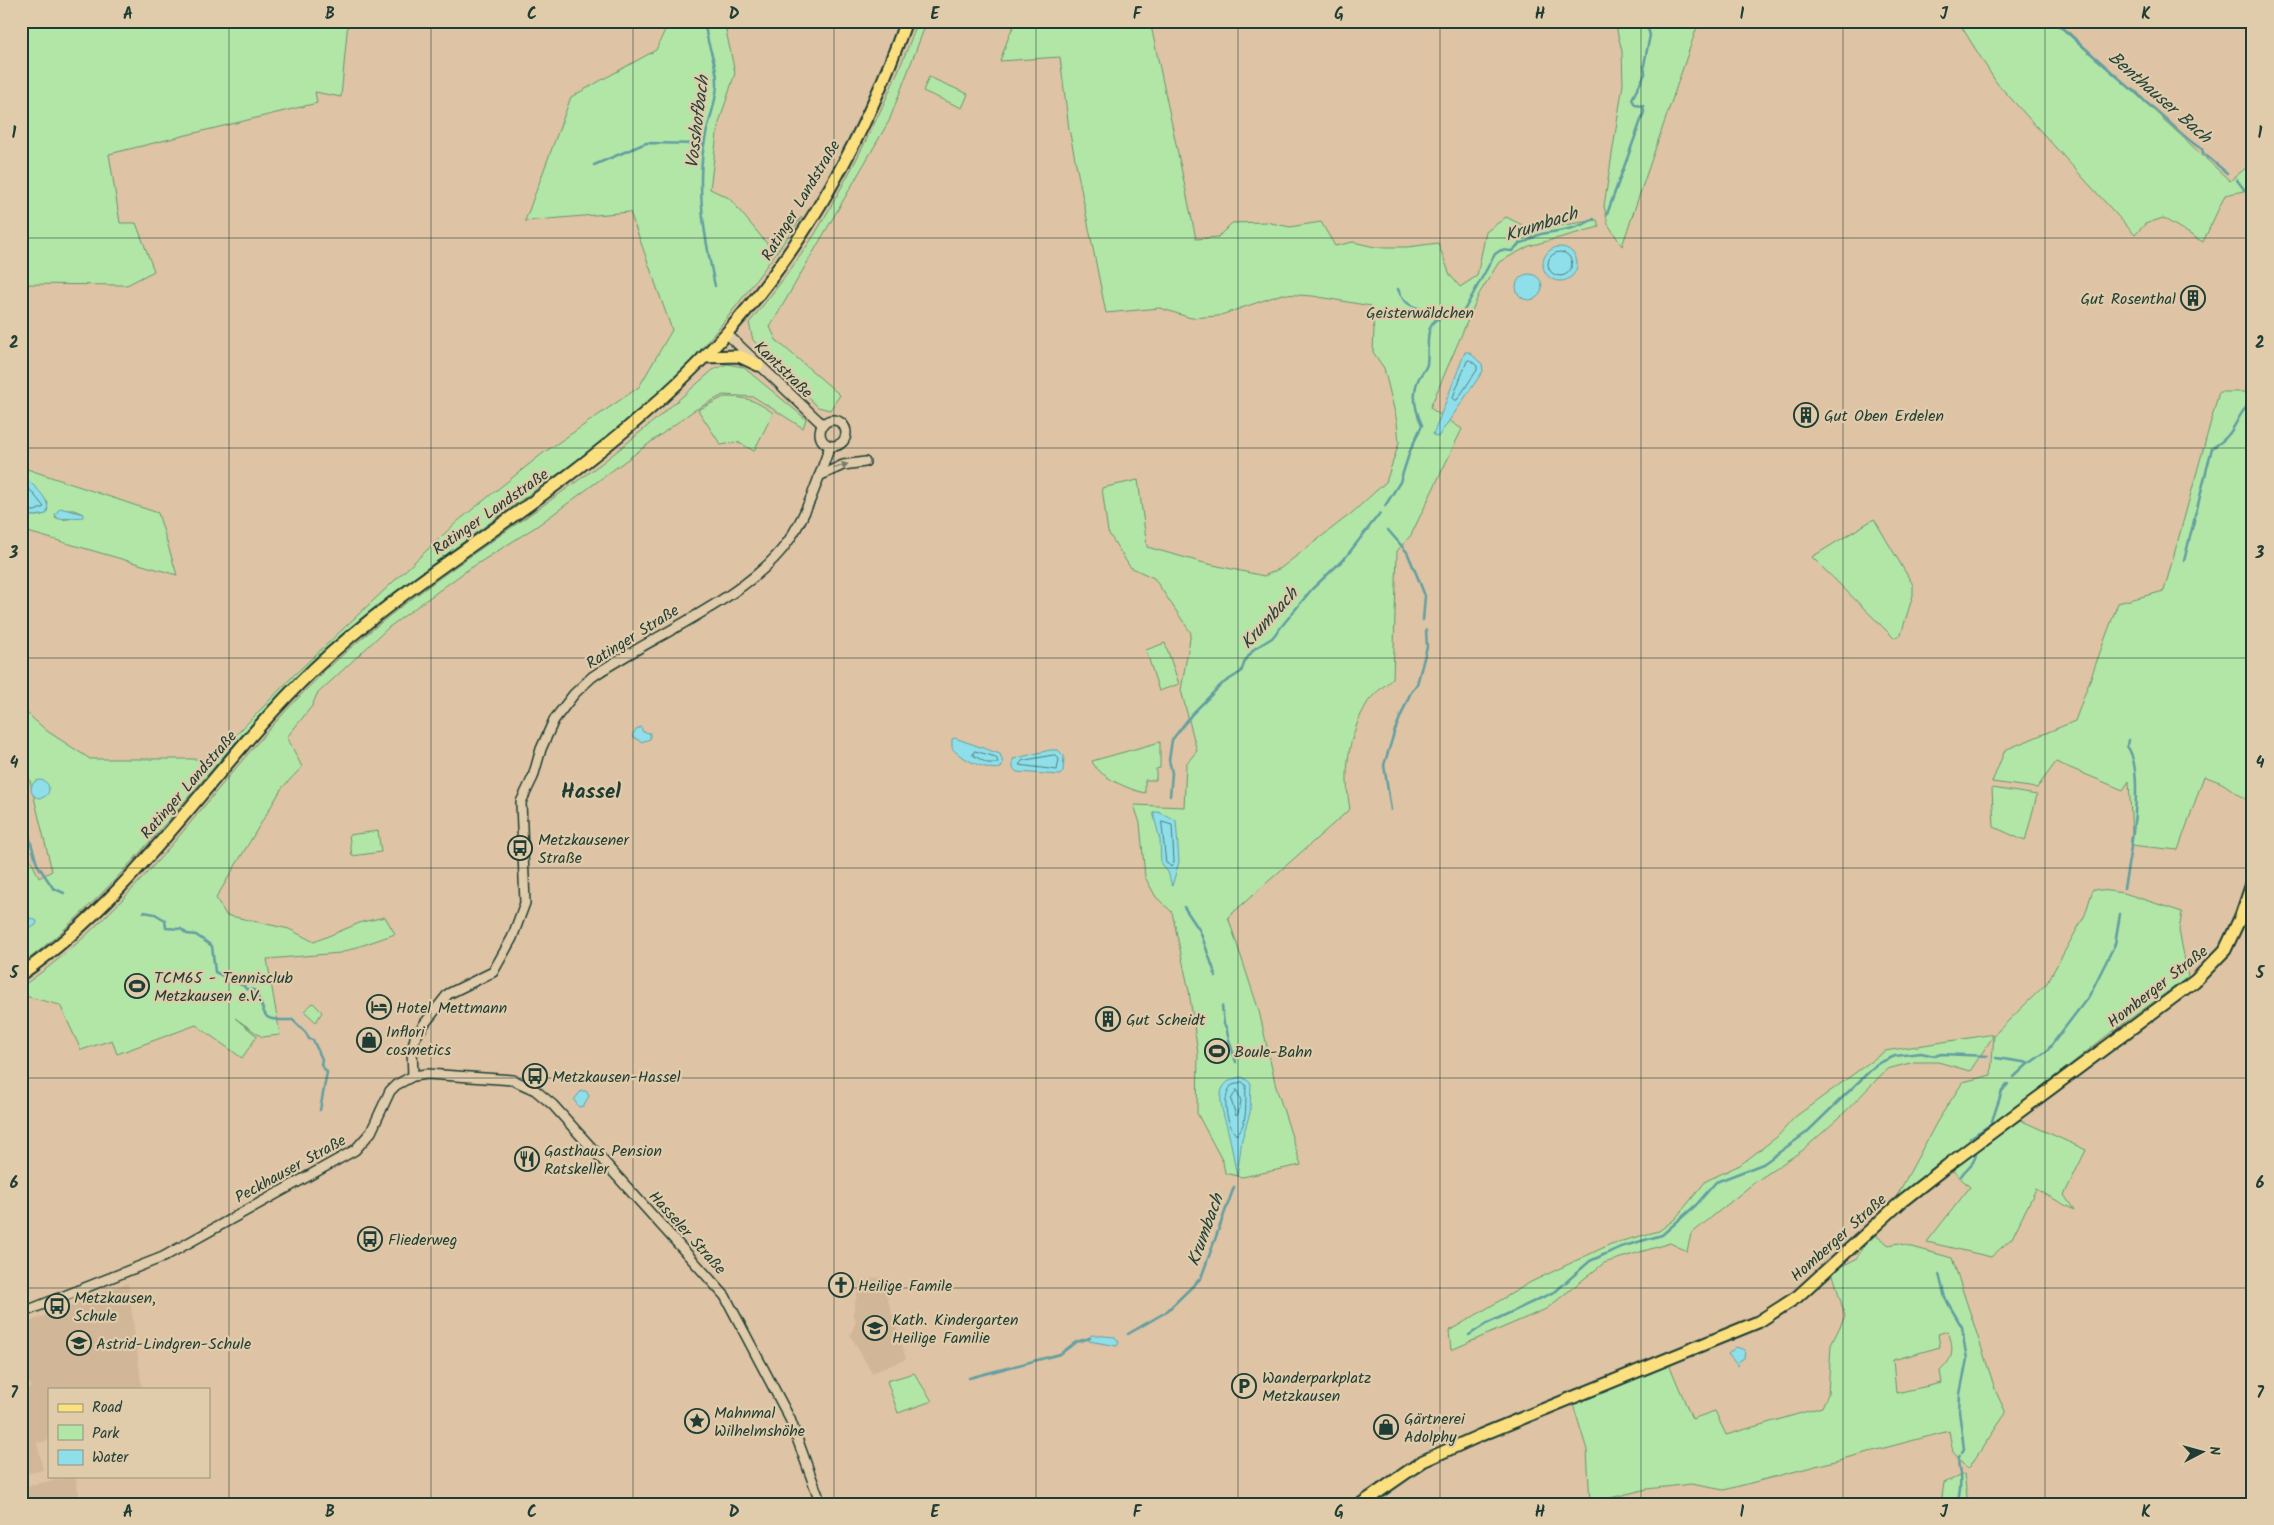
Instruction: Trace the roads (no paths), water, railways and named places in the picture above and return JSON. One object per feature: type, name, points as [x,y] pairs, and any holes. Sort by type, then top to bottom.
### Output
[{"type":"main road","name":"Ratinger Landstraße","points":[[21,974],[80,927],[113,893],[258,728],[341,644],[398,596],[587,461],[665,396],[704,357],[726,333],[782,262],[803,231],[836,174],[880,88],[906,21]]},
{"type":"main road","points":[[704,357],[738,356],[758,365]]},
{"type":"main road","name":"Homberger Straße","points":[[1361,1504],[1423,1461],[1758,1322],[1778,1310],[1812,1284],[1902,1201],[2194,981],[2218,960],[2231,940],[2253,881]]},
{"type":"street","name":"Kantstraße","points":[[726,333],[823,424]]},
{"type":"street","points":[[829,420],[837,420],[844,424],[846,429],[842,442],[830,446],[820,436],[823,424],[829,420]]},
{"type":"street","name":"Ratinger Straße","points":[[413,1076],[412,1057],[415,1038],[442,1000],[458,988],[493,972],[523,911],[526,894],[521,802],[533,777],[541,749],[554,720],[574,694],[592,677],[729,594],[769,564],[796,529],[830,446]]},
{"type":"street","points":[[819,476],[843,465],[865,462]]},
{"type":"street","name":"Hasseler Straße","points":[[413,1076],[427,1074],[513,1080],[535,1090],[578,1131],[725,1296],[790,1419],[820,1504]]},
{"type":"street","name":"Peckhauser Straße","points":[[21,1313],[163,1257],[350,1153],[361,1145],[371,1132],[390,1091],[396,1085],[413,1076]]},
{"type":"water","points":[[1560,247],[1572,252],[1577,264],[1572,276],[1560,281],[1548,276],[1543,264],[1548,252]]},
{"type":"water","points":[[1529,274],[1538,278],[1542,287],[1538,296],[1529,300],[1520,296],[1516,287],[1520,278]]},
{"type":"water","points":[[1465,352],[1469,352],[1482,364],[1483,371],[1438,437],[1433,435]]},
{"type":"water","points":[[21,476],[31,483],[45,498],[48,509],[46,514],[36,516],[21,515]]},
{"type":"water","points":[[60,508],[83,514],[83,517],[59,519],[55,515]]},
{"type":"water","points":[[641,727],[643,732],[650,733],[650,739],[641,742],[632,736],[636,729]]},
{"type":"water","points":[[955,738],[1000,754],[1003,763],[1001,768],[996,769],[982,766],[961,756],[952,748],[952,739]]},
{"type":"water","points":[[1050,750],[1058,750],[1064,756],[1063,771],[1060,775],[1017,772],[1013,768],[1013,759]]},
{"type":"water","points":[[36,780],[44,780],[49,785],[47,796],[36,798],[31,793],[31,785]]},
{"type":"water","points":[[1153,812],[1158,812],[1176,820],[1179,862],[1172,886],[1168,872],[1161,864],[1160,840]]},
{"type":"water","points":[[31,918],[37,921],[36,925],[23,933],[21,925]]},
{"type":"water","points":[[1242,1077],[1251,1083],[1250,1113],[1242,1139],[1237,1177],[1221,1098],[1225,1084]]},
{"type":"water","points":[[581,1091],[586,1091],[589,1096],[583,1106],[579,1107],[574,1100]]},
{"type":"water","points":[[1092,1335],[1115,1337],[1119,1342],[1117,1346],[1089,1341],[1088,1338]]},
{"type":"water","points":[[1736,1347],[1745,1350],[1744,1358],[1739,1361],[1738,1366],[1728,1354]]},
{"type":"waterway","name":"Vosshofbach","points":[[705,21],[707,38],[716,68],[717,85],[704,145],[701,198],[705,233],[715,286]]},
{"type":"waterway","name":"Krumbach","points":[[1607,214],[1644,112],[1643,106],[1635,105],[1632,99],[1645,74],[1644,65],[1650,35],[1648,29],[1652,21]]},
{"type":"waterway","name":"Benthauser Bach","points":[[2054,21],[2182,134],[2202,149],[2203,153],[2227,173]]},
{"type":"waterway","points":[[594,165],[646,143],[704,144]]},
{"type":"waterway","name":"Benthauser Bach","points":[[2237,180],[2253,201]]},
{"type":"waterway","name":"Krumbach","points":[[1385,506],[1400,482],[1410,451],[1422,425],[1417,414],[1415,390],[1426,366],[1428,337],[1433,322],[1448,316],[1461,316],[1495,254],[1501,250],[1512,251],[1520,243],[1526,242],[1538,235],[1574,228],[1594,219]]},
{"type":"waterway","points":[[1398,289],[1406,302],[1427,311],[1438,319]]},
{"type":"waterway","name":"Benthauser Bach","points":[[2253,337],[2253,344]]},
{"type":"waterway","name":"Benthauser Bach","points":[[2184,561],[2212,448],[2227,437],[2242,412],[2253,401]]},
{"type":"waterway","name":"Krumbach","points":[[1170,796],[1172,773],[1169,760],[1172,740],[1192,714],[1222,684],[1241,672],[1245,661],[1254,649],[1272,638],[1312,589],[1345,558],[1380,513]]},
{"type":"waterway","points":[[1388,530],[1407,552],[1418,578],[1425,596],[1423,620]]},
{"type":"waterway","points":[[1391,810],[1384,765],[1395,730],[1410,694],[1417,684],[1427,647],[1426,630]]},
{"type":"waterway","name":"Benthauser Bach","points":[[2124,888],[2133,836],[2136,793],[2133,758],[2127,746],[2128,740]]},
{"type":"waterway","points":[[21,808],[37,864],[53,888],[64,893]]},
{"type":"waterway","name":"Krumbach","points":[[1184,907],[1200,931],[1216,976]]},
{"type":"waterway","points":[[144,912],[155,914],[165,920],[166,928],[181,929],[187,934],[196,935],[212,946],[215,972],[244,986],[246,989],[254,990],[269,1018],[293,1020],[306,1033],[309,1039],[313,1040],[322,1059],[321,1065],[327,1072],[320,1110]]},
{"type":"waterway","name":"Benthauser Bach","points":[[1996,1058],[2030,1063],[2047,1051],[2089,996],[2115,944],[2120,914]]},
{"type":"waterway","name":"Krumbach","points":[[1222,1006],[1224,1024],[1236,1062]]},
{"type":"waterway","name":"Benthauser Bach","points":[[1469,1335],[1486,1324],[1556,1291],[1590,1261],[1621,1247],[1662,1235],[1696,1205],[1716,1182],[1763,1164],[1806,1133],[1877,1064],[1895,1056],[1921,1053],[1935,1056],[1941,1054],[1988,1056]]},
{"type":"waterway","points":[[2014,1077],[2029,1063]]},
{"type":"waterway","points":[[1970,1138],[1991,1124],[2002,1091],[2008,1084]]},
{"type":"waterway","points":[[1961,1176],[1973,1162],[1976,1151]]},
{"type":"waterway","name":"Krumbach","points":[[1128,1334],[1166,1312],[1201,1278],[1234,1187]]},
{"type":"waterway","points":[[1939,1274],[1945,1298],[1962,1327],[1964,1340]]},
{"type":"waterway","name":"Krumbach","points":[[969,1378],[1060,1354],[1076,1342],[1090,1338]]},
{"type":"waterway","points":[[1962,1452],[1964,1449],[1959,1411],[1960,1394],[1967,1359],[1964,1342]]},
{"type":"waterway","points":[[1957,1504],[1960,1493],[1958,1462],[1960,1455]]},
{"type":"place","name":"Gut Rosenthal","points":[[2193,298]]},
{"type":"place","name":"Gut Oben Erdelen","points":[[1806,415]]},
{"type":"place","name":"Metzkausener Straße","points":[[520,848]]},
{"type":"place","name":"TCM65 - Tennisclub Metzkausen e.V.","points":[[137,986]]},
{"type":"place","name":"Hotel Mettmann","points":[[379,1007]]},
{"type":"place","name":"Gut Scheidt","points":[[1108,1019]]},
{"type":"place","name":"Inflori cosmetics","points":[[369,1040]]},
{"type":"place","name":"Boule-Bahn","points":[[1217,1051]]},
{"type":"place","name":"Metzkausen-Hassel","points":[[535,1076]]},
{"type":"place","name":"Gasthaus Pension Ratskeller","points":[[527,1159]]},
{"type":"place","name":"Fliederweg","points":[[370,1239]]},
{"type":"place","name":"Heilige Famile","points":[[841,1285]]},
{"type":"place","name":"Metzkausen, Schule","points":[[57,1306]]},
{"type":"place","name":"Kath. Kindergarten Heilige Familie","points":[[875,1328]]},
{"type":"place","name":"Astrid-Lindgren-Schule","points":[[79,1343]]},
{"type":"place","name":"Wanderparkplatz Metzkausen","points":[[1244,1386]]},
{"type":"place","name":"Mahnmal Wilhelmshöhe","points":[[697,1421]]},
{"type":"place","name":"Gärtnerei Adolphy","points":[[1386,1427]]},
{"type":"district","name":"Hassel","points":[[591,791]]},
{"type":"park label","name":"Geisterwäldchen","points":[[1420,312]]}]
